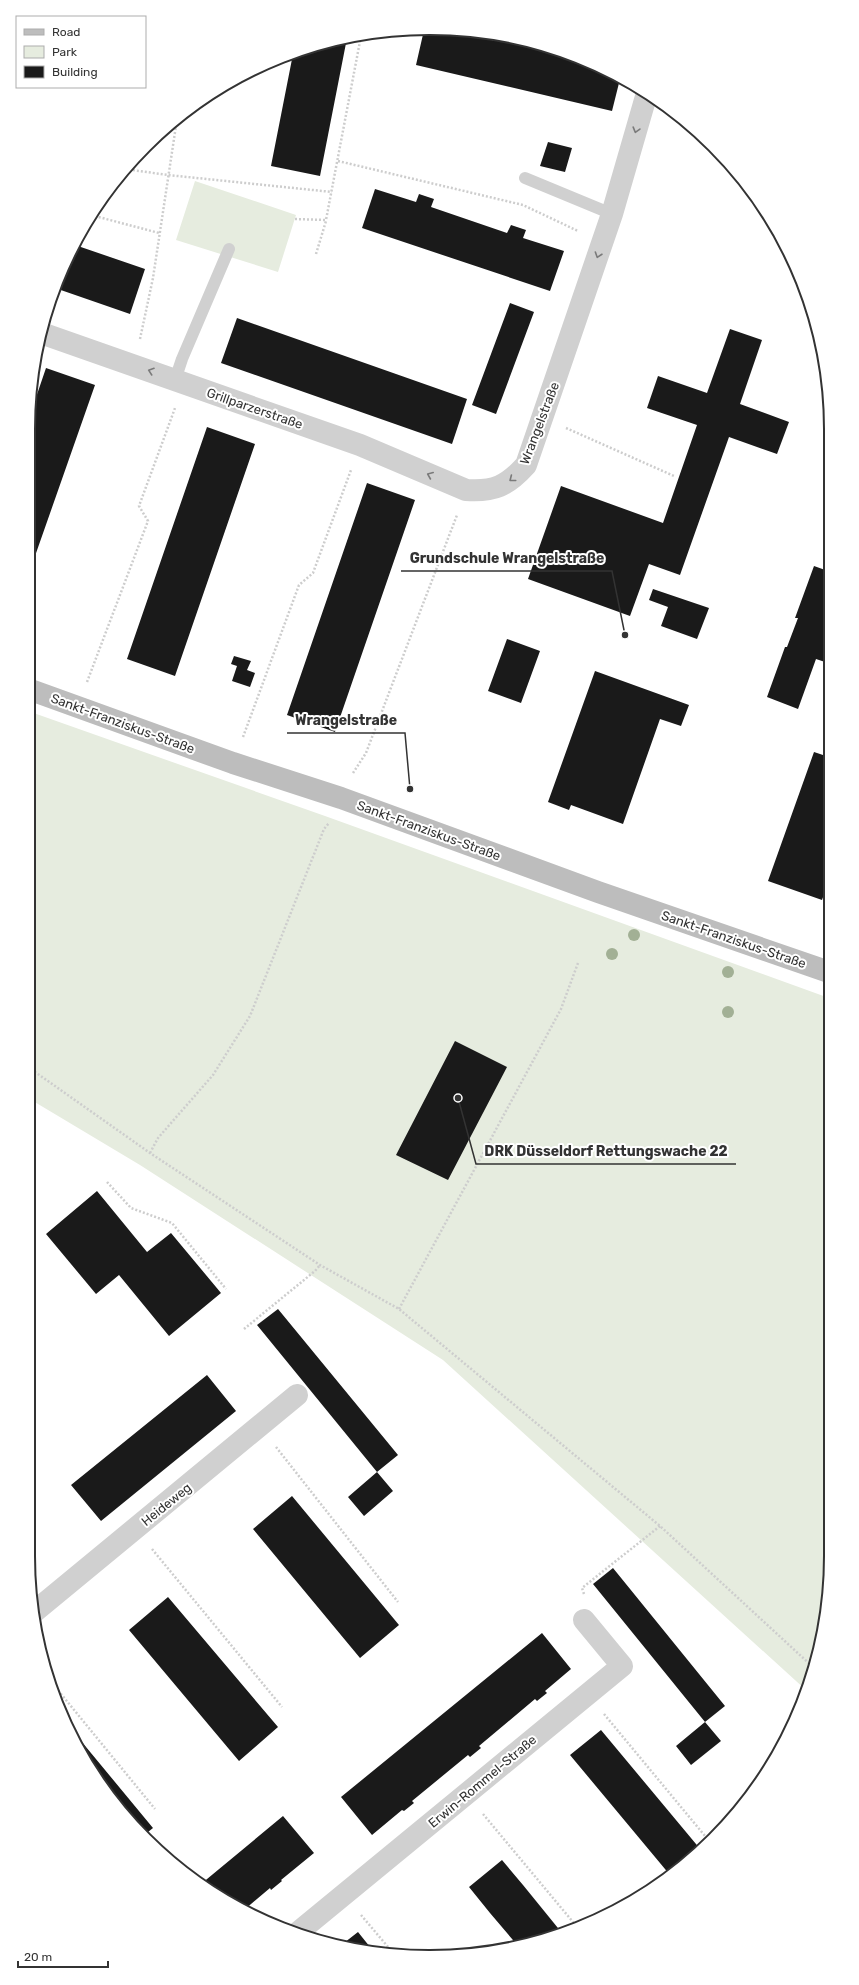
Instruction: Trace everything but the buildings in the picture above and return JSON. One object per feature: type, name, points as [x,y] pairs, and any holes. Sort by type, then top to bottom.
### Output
[{"type":"main road","name":"Sankt-Franziskus-Straße","points":[[35,692],[233,763],[341,798],[584,886],[824,970]]},
{"type":"street","name":"Wrangelstraße","points":[[466,490],[479,491],[497,487],[513,480],[526,464],[612,214],[645,99]]},
{"type":"street","name":"Grillparzerstraße","points":[[46,335],[360,445],[466,490]]},
{"type":"street","name":"Heideweg","points":[[38,1608],[297,1395]]},
{"type":"street","name":"Erwin-Rommel-Straße","points":[[302,1929],[622,1666],[584,1620]]},
{"type":"lane","points":[[525,178],[612,214]]},
{"type":"lane","points":[[180,382],[182,359],[229,249]]},
{"type":"path","points":[[316,254],[332,192],[360,42]]},
{"type":"path","points":[[132,365],[140,342],[153,278],[176,128]]},
{"type":"path","points":[[338,160],[523,205],[602,242]]},
{"type":"path","points":[[132,170],[332,192]]},
{"type":"path","points":[[97,217],[159,234]]},
{"type":"path","points":[[295,219],[326,220]]},
{"type":"path","points":[[78,707],[148,521],[140,506],[180,382]]},
{"type":"path","points":[[542,417],[674,476]]},
{"type":"path","points":[[233,763],[299,585],[313,573],[360,445]]},
{"type":"path","points":[[150,1153],[158,1138],[213,1075],[250,1016],[324,829],[332,819],[351,776],[366,753],[466,490]]},
{"type":"path","points":[[399,1309],[561,1009],[578,962]]},
{"type":"path","points":[[35,1072],[150,1153],[320,1265],[399,1309],[660,1526],[809,1664]]},
{"type":"path","points":[[107,1182],[130,1208],[172,1223],[226,1288]]},
{"type":"path","points":[[244,1329],[315,1271],[320,1265]]},
{"type":"path","points":[[260,1426],[398,1602]]},
{"type":"path","points":[[584,1620],[587,1603],[582,1588],[660,1526]]},
{"type":"path","points":[[135,1529],[282,1707]]},
{"type":"path","points":[[60,1693],[155,1809]]},
{"type":"path","points":[[588,1694],[705,1837]]},
{"type":"path","points":[[466,1794],[573,1922]]},
{"type":"path","points":[[344,1895],[389,1948]]},
{"type":"green space","points":[[195,181],[296,215],[278,272],[176,240]]},
{"type":"green space","points":[[35,713],[325,816],[824,996],[824,1556],[821,1607],[811,1658],[802,1686],[443,1360],[140,1165],[35,1102]]},
{"type":"place","name":"Grundschule Wrangelstraße","points":[[625,635]]},
{"type":"place","name":"Wrangelstraße","points":[[410,789]]},
{"type":"place","name":"DRK Düsseldorf Rettungswache 22","points":[[458,1098]]}]
